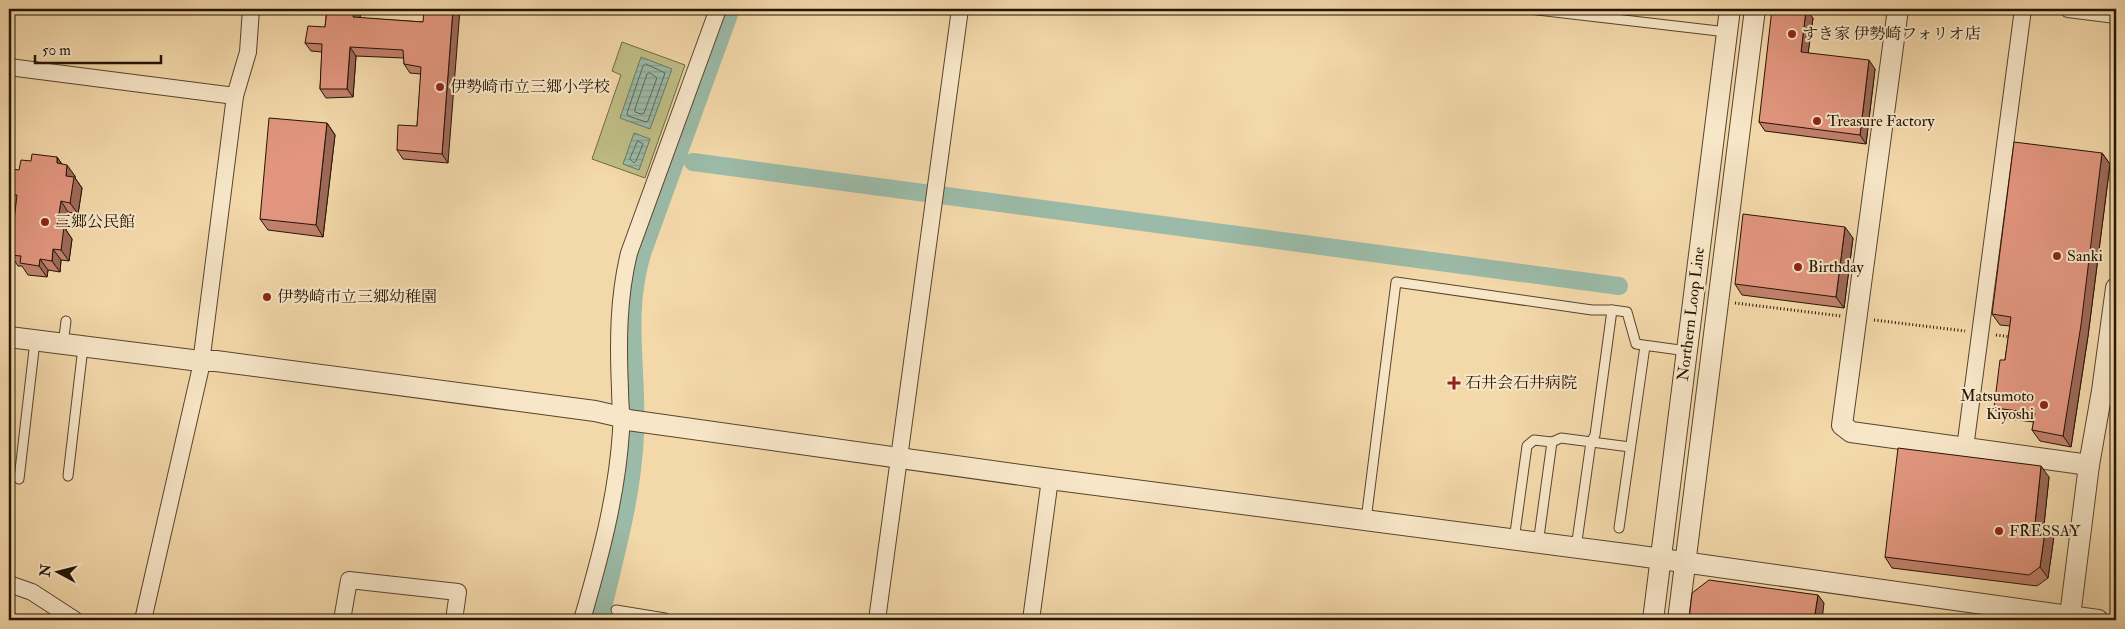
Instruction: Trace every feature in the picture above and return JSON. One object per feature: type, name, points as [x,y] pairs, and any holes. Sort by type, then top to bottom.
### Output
[{"type":"street","points":[[143,620],[200,371],[235,96],[248,52],[252,9]]},
{"type":"street","points":[[582,620],[608,526],[615,488],[632,420],[619,321],[626,262],[718,9]]},
{"type":"street","points":[[877,620],[960,9]]},
{"type":"street","name":"Northern Loop Line","points":[[1653,620],[1730,9]]},
{"type":"street","name":"Northern Loop Line","points":[[1678,620],[1755,9]]},
{"type":"street","points":[[1898,9],[1858,318],[1842,425],[1846,430],[2089,465]]},
{"type":"street","points":[[1965,448],[2023,9]]},
{"type":"street","points":[[2068,9],[2116,16]]},
{"type":"street","points":[[9,67],[100,84],[235,96]]},
{"type":"street","points":[[2070,616],[2089,465],[2109,392],[2116,288]]},
{"type":"street","points":[[9,337],[200,361],[216,361],[595,411],[632,420],[899,458],[1660,560],[2014,615],[2070,616],[2098,620]]},
{"type":"street","points":[[1031,620],[1050,479]]},
{"type":"street","points":[[342,620],[349,580],[458,592],[454,620]]},
{"type":"street","points":[[9,584],[32,592],[75,620]]},
{"type":"lane","points":[[1529,9],[1727,32]]},
{"type":"lane","points":[[1366,521],[1396,282],[1592,310],[1627,312],[1636,344],[1687,351]]},
{"type":"lane","points":[[1576,548],[1591,442],[1595,435],[1612,310]]},
{"type":"lane","points":[[63,344],[66,321]]},
{"type":"lane","points":[[19,478],[35,340]]},
{"type":"lane","points":[[1620,528],[1645,346]]},
{"type":"lane","points":[[68,476],[83,347]]},
{"type":"lane","points":[[1514,540],[1527,446],[1534,440],[1552,442],[1561,438],[1630,447]]},
{"type":"lane","points":[[1538,544],[1552,442]]},
{"type":"lane","points":[[616,610],[665,618],[664,620]]},
{"type":"path","points":[[1717,301],[2019,338]]},
{"type":"shaded area","points":[[622,42],[685,65],[645,178],[592,159],[621,75],[612,71]]},
{"type":"water","points":[[641,57],[672,69],[650,129],[620,118]]},
{"type":"water","points":[[634,133],[650,139],[639,170],[623,164]]},
{"type":"building","name":"伊勢崎市立三郷小学校","points":[[327,9],[354,9],[353,17],[423,22],[424,9],[453,9],[442,154],[397,150],[398,125],[417,126],[421,67],[404,64],[403,50],[350,47],[347,89],[320,89],[322,44],[305,43],[308,26],[325,27]]},
{"type":"building","points":[[1772,9],[1806,10],[1801,52],[1869,60],[1860,135],[1759,122]]},
{"type":"building","points":[[269,118],[327,123],[316,225],[260,219]]},
{"type":"building","points":[[2014,142],[2102,153],[2081,325],[2063,436],[2032,430],[2035,413],[1994,408],[2000,360],[2005,360],[2011,317],[1992,314]]},
{"type":"building","name":"三郷公民館","points":[[32,154],[57,157],[57,163],[67,165],[66,176],[74,177],[70,203],[61,201],[57,226],[64,227],[61,250],[53,249],[52,261],[40,259],[39,266],[20,263],[21,256],[10,255],[12,244],[9,243],[9,220],[14,221],[17,195],[9,194],[11,169],[19,170],[21,160],[31,161]]},
{"type":"building","name":"Birthday","points":[[1743,214],[1845,227],[1836,297],[1735,284]]},
{"type":"building","points":[[1898,448],[2041,466],[2035,524],[2046,524],[2040,567],[2029,575],[1885,557]]},
{"type":"building","points":[[1709,580],[1818,595],[1814,620],[1689,620],[1692,593]]},
{"type":"building","points":[[1143,615],[1175,617],[1174,620],[1141,620]]},
{"type":"waterway","points":[[600,620],[631,480],[635,433],[632,319],[637,274],[643,251],[731,9]]},
{"type":"waterway","points":[[693,162],[1619,286]]},
{"type":"place","name":"すき家 伊勢崎フォリオ店","points":[[1792,34]]},
{"type":"place","name":"伊勢崎市立三郷小学校","points":[[440,87]]},
{"type":"place","name":"Treasure Factory","points":[[1817,121]]},
{"type":"place","name":"三郷公民館","points":[[45,222]]},
{"type":"place","name":"Sanki","points":[[2057,256]]},
{"type":"place","name":"Birthday","points":[[1798,267]]},
{"type":"place","name":"伊勢崎市立三郷幼稚園","points":[[267,297]]},
{"type":"place","name":"石井会石井病院","points":[[1454,383]]},
{"type":"place","name":"Matsumoto Kiyoshi","points":[[2044,405]]},
{"type":"place","name":"FRESSAY","points":[[1999,531]]}]
